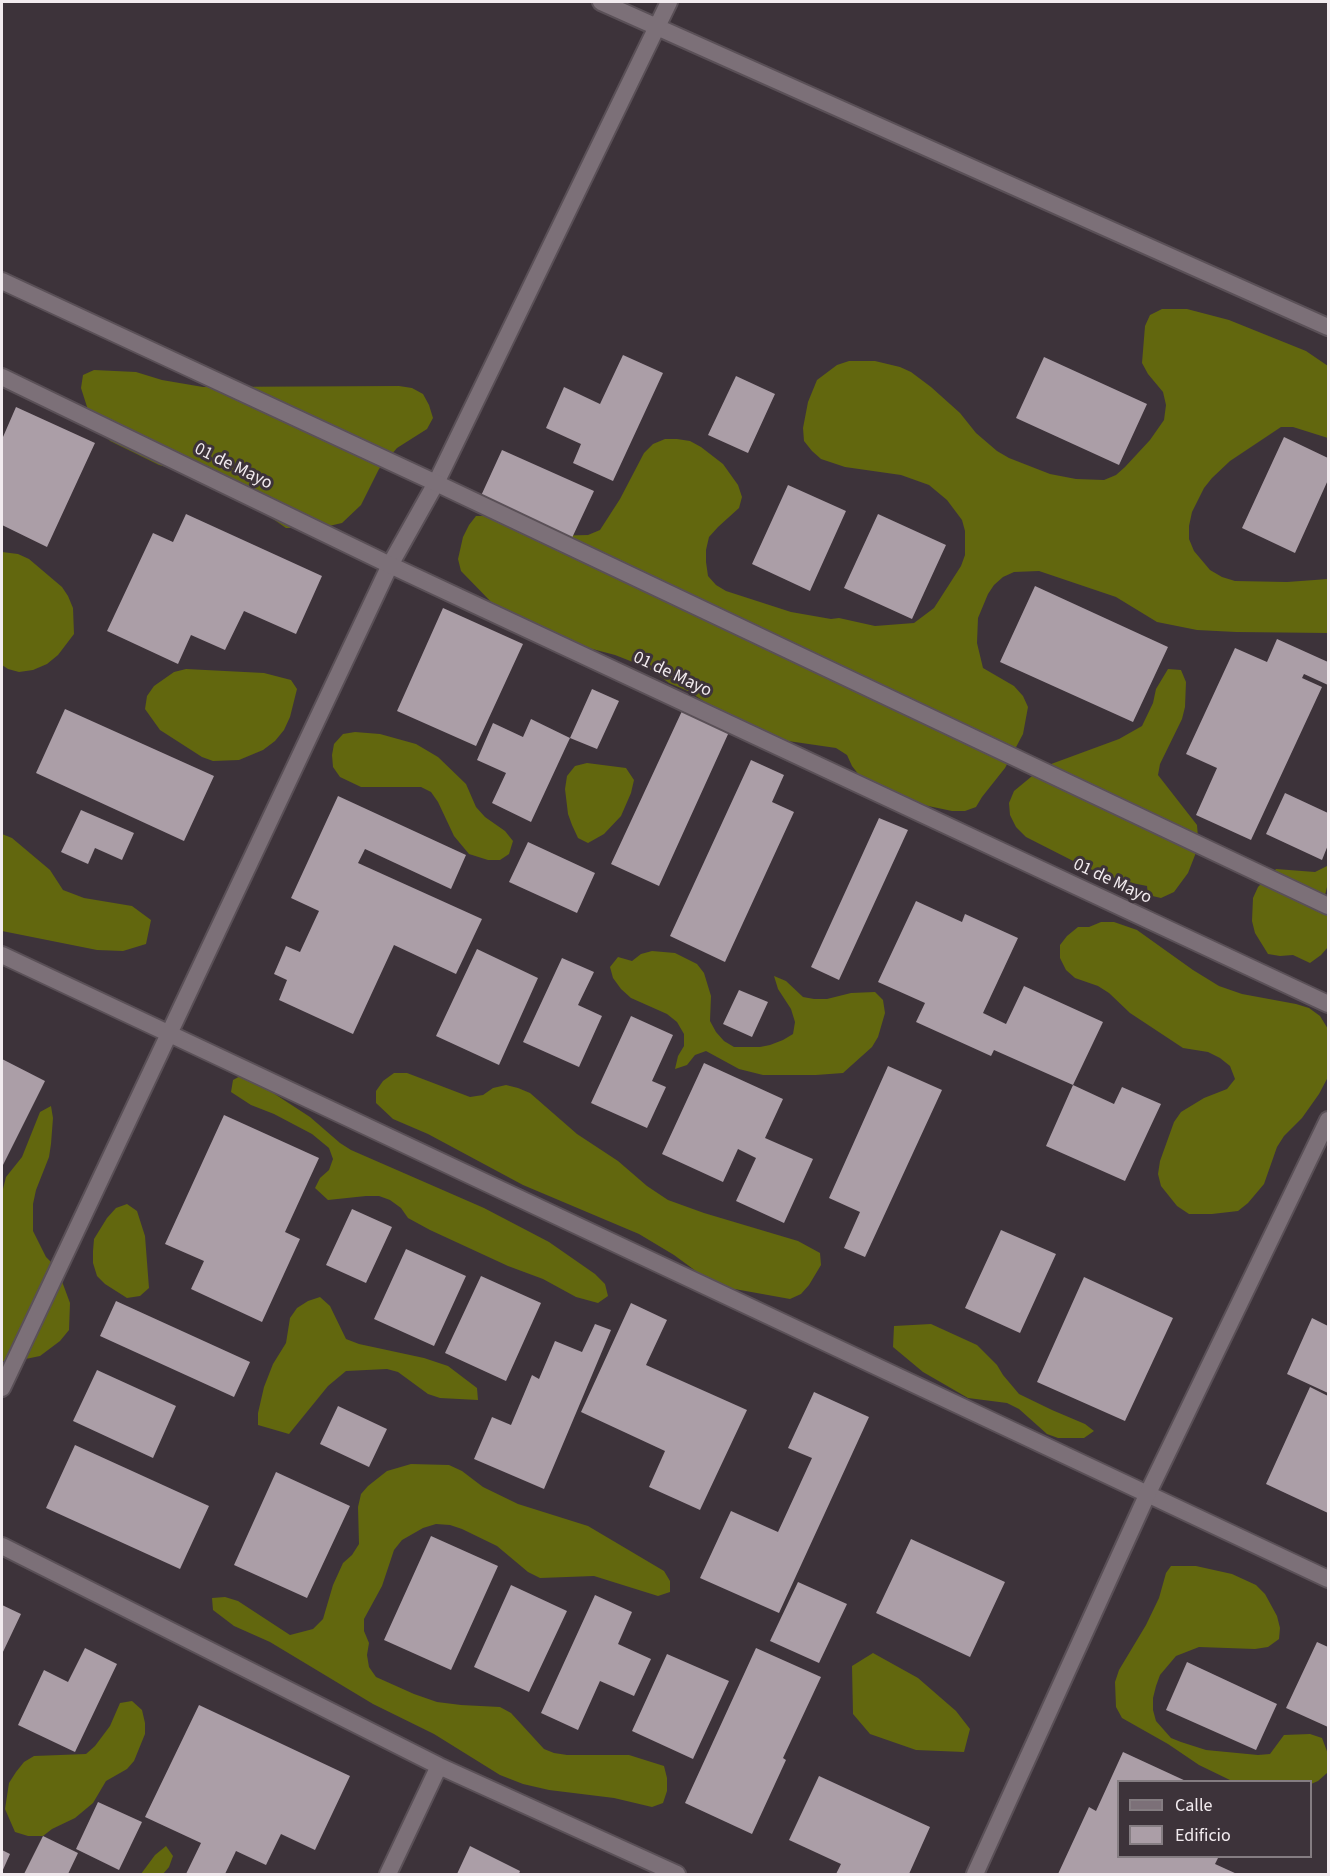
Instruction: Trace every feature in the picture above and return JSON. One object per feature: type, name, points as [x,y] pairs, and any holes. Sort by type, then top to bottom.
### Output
[{"type":"street","points":[[602,2],[1329,327]]},
{"type":"street","points":[[2,1388],[390,565],[435,483],[669,2]]},
{"type":"street","points":[[2,283],[435,483],[1329,906]]},
{"type":"street","name":"01 de Mayo","points":[[2,377],[390,565],[1329,1005]]},
{"type":"street","points":[[2,955],[1329,1579]]},
{"type":"street","points":[[975,1875],[1148,1493],[1329,1120]]},
{"type":"street","points":[[2,1546],[439,1766],[676,1875]]},
{"type":"street","points":[[387,1875],[439,1766]]},
{"type":"shaded area","points":[[1162,309],[1187,309],[1229,320],[1306,351],[1328,366],[1328,438],[1293,427],[1281,427],[1230,461],[1204,488],[1192,512],[1189,539],[1194,551],[1210,570],[1235,581],[1287,582],[1328,579],[1328,633],[1197,630],[1157,622],[1116,597],[1039,571],[1014,572],[1003,577],[988,594],[978,618],[977,643],[983,668],[1014,686],[1023,696],[1028,707],[1023,734],[1005,768],[976,807],[965,811],[952,811],[914,803],[859,775],[847,755],[836,748],[788,741],[730,719],[690,692],[669,683],[640,662],[638,664],[615,655],[566,642],[497,608],[461,571],[458,559],[463,537],[476,516],[489,516],[549,536],[588,535],[600,530],[620,499],[644,453],[653,444],[665,439],[677,439],[690,441],[723,464],[738,485],[742,497],[739,508],[709,537],[706,550],[708,576],[716,585],[726,591],[791,612],[831,619],[839,618],[875,626],[914,623],[934,608],[961,566],[965,555],[965,531],[962,520],[947,500],[929,485],[901,475],[845,467],[821,459],[812,451],[804,441],[803,428],[808,402],[817,380],[837,365],[849,361],[875,361],[900,367],[931,387],[960,413],[976,433],[1009,458],[1050,474],[1076,479],[1104,480],[1116,475],[1125,467],[1150,440],[1164,420],[1166,405],[1163,392],[1142,363],[1145,326],[1150,315]]},
{"type":"shaded area","points":[[94,370],[136,372],[162,380],[203,387],[399,386],[412,388],[423,394],[433,418],[427,429],[397,448],[379,469],[361,505],[342,523],[329,526],[286,528],[246,493],[159,465],[110,441],[94,421],[81,388],[83,375]]},
{"type":"shaded area","points":[[2,552],[18,554],[29,559],[62,587],[73,608],[74,634],[58,655],[47,664],[33,670],[19,672],[2,665]]},
{"type":"shaded area","points":[[186,669],[264,673],[291,680],[297,689],[284,730],[263,750],[239,760],[213,761],[202,757],[160,730],[145,709],[147,696],[154,686],[174,672]]},
{"type":"shaded area","points":[[1168,669],[1181,670],[1186,682],[1185,707],[1182,719],[1160,764],[1158,775],[1197,825],[1198,837],[1197,850],[1188,873],[1174,892],[1161,898],[1148,895],[1147,886],[1122,881],[1085,867],[1026,837],[1016,827],[1010,815],[1009,803],[1014,791],[1043,767],[1119,739],[1142,726],[1153,703],[1156,689]]},
{"type":"shaded area","points":[[355,732],[380,734],[416,744],[438,757],[466,784],[476,807],[485,817],[505,831],[513,841],[509,854],[500,860],[488,860],[469,854],[454,836],[431,792],[421,787],[361,787],[340,777],[333,767],[334,744],[343,734]]},
{"type":"shaded area","points":[[587,763],[626,768],[634,780],[621,816],[604,834],[588,843],[578,838],[572,825],[568,814],[565,789],[567,776],[575,766]]},
{"type":"shaded area","points":[[2,834],[12,838],[50,870],[63,890],[84,898],[132,906],[151,920],[146,944],[123,951],[97,950],[2,931]]},
{"type":"shaded area","points":[[1328,862],[1328,883],[1325,895],[1328,904],[1328,947],[1310,963],[1293,955],[1268,954],[1255,933],[1252,921],[1253,898],[1258,887],[1276,869],[1315,872],[1327,866]]},
{"type":"shaded area","points":[[1101,922],[1114,922],[1137,930],[1219,986],[1242,994],[1309,1008],[1320,1016],[1328,1029],[1328,1077],[1302,1118],[1284,1136],[1277,1147],[1264,1184],[1238,1211],[1189,1214],[1177,1206],[1161,1186],[1158,1174],[1160,1161],[1174,1122],[1181,1112],[1204,1098],[1227,1089],[1235,1079],[1230,1066],[1220,1058],[1208,1052],[1183,1048],[1130,1013],[1109,993],[1098,986],[1075,978],[1066,970],[1060,958],[1060,945],[1078,927],[1089,927]]},
{"type":"shaded area","points":[[652,951],[675,953],[697,964],[704,973],[711,996],[710,1021],[724,1041],[734,1047],[770,1045],[793,1034],[795,1022],[791,1009],[778,989],[774,976],[786,981],[803,997],[814,999],[875,992],[883,1000],[885,1013],[878,1037],[872,1047],[843,1073],[763,1075],[739,1069],[706,1051],[695,1055],[687,1065],[675,1069],[678,1056],[684,1046],[684,1034],[677,1022],[667,1014],[631,998],[613,978],[610,967],[618,957],[632,961],[641,954]]},
{"type":"shaded area","points":[[394,1073],[407,1073],[470,1097],[483,1095],[493,1088],[506,1085],[530,1093],[577,1134],[618,1161],[647,1186],[668,1200],[798,1241],[820,1253],[821,1265],[801,1294],[790,1299],[729,1288],[704,1277],[639,1234],[523,1185],[428,1134],[393,1119],[376,1103],[376,1091],[383,1081]]},
{"type":"shaded area","points":[[244,1074],[310,1117],[351,1150],[484,1208],[549,1242],[595,1274],[605,1284],[608,1296],[598,1303],[576,1297],[543,1279],[508,1266],[430,1230],[408,1218],[401,1208],[390,1200],[379,1196],[328,1200],[315,1188],[320,1178],[329,1170],[333,1159],[329,1148],[312,1134],[251,1105],[231,1092],[233,1080]]},
{"type":"shaded area","points":[[51,1106],[53,1118],[51,1144],[49,1157],[33,1204],[33,1231],[46,1257],[60,1276],[70,1303],[69,1330],[60,1341],[40,1356],[16,1361],[2,1361],[2,1193],[6,1177],[22,1157],[40,1112]]},
{"type":"shaded area","points":[[127,1204],[137,1211],[145,1236],[149,1288],[140,1296],[127,1298],[97,1276],[93,1263],[93,1251],[94,1239],[107,1218],[116,1208]]},
{"type":"shaded area","points":[[320,1297],[330,1306],[346,1339],[448,1366],[477,1388],[478,1400],[440,1398],[428,1394],[398,1372],[387,1369],[346,1371],[328,1386],[289,1434],[258,1425],[258,1413],[264,1387],[273,1364],[286,1343],[290,1318],[297,1308]]},
{"type":"shaded area","points":[[931,1324],[977,1345],[997,1365],[1019,1394],[1085,1424],[1094,1431],[1084,1438],[1058,1438],[1047,1434],[1019,1409],[1007,1403],[968,1398],[923,1372],[893,1347],[894,1326]]},
{"type":"shaded area","points":[[411,1464],[449,1465],[462,1471],[483,1487],[518,1504],[588,1526],[664,1571],[670,1581],[670,1592],[658,1596],[594,1576],[540,1578],[528,1572],[497,1546],[462,1529],[436,1524],[423,1528],[402,1540],[394,1550],[382,1586],[364,1619],[364,1631],[369,1643],[367,1655],[369,1667],[376,1677],[437,1702],[500,1707],[511,1713],[544,1749],[554,1753],[629,1755],[664,1766],[667,1791],[663,1803],[652,1807],[614,1798],[549,1790],[523,1784],[500,1775],[434,1734],[373,1704],[270,1642],[234,1626],[213,1610],[212,1598],[225,1597],[238,1601],[290,1635],[313,1629],[323,1619],[333,1585],[343,1563],[359,1544],[358,1507],[361,1494],[387,1471]]},
{"type":"shaded area","points":[[1171,1566],[1196,1566],[1232,1574],[1256,1585],[1265,1594],[1277,1616],[1280,1628],[1279,1639],[1268,1647],[1255,1649],[1199,1647],[1176,1656],[1160,1675],[1156,1686],[1153,1710],[1156,1721],[1171,1738],[1206,1750],[1270,1754],[1284,1735],[1310,1734],[1322,1738],[1328,1754],[1327,1773],[1318,1781],[1312,1784],[1312,1780],[1230,1780],[1199,1765],[1122,1718],[1116,1707],[1115,1682],[1119,1670],[1159,1598],[1166,1573]]},
{"type":"shaded area","points":[[873,1653],[918,1678],[956,1711],[970,1729],[964,1752],[916,1750],[870,1734],[853,1714],[852,1666]]},
{"type":"shaded area","points":[[132,1701],[142,1710],[145,1734],[134,1761],[127,1769],[106,1781],[93,1803],[75,1818],[43,1836],[28,1836],[15,1832],[5,1809],[9,1783],[24,1762],[34,1756],[86,1754],[110,1726],[120,1703]]},
{"type":"shaded area","points":[[166,1846],[173,1856],[169,1867],[163,1874],[141,1874],[155,1855]]},
{"type":"building","points":[[623,355],[663,373],[613,481],[573,463],[581,444],[546,428],[564,387],[600,404]]},
{"type":"building","points":[[1044,357],[1147,404],[1119,465],[1016,418]]},
{"type":"building","points":[[736,376],[775,394],[748,453],[708,435]]},
{"type":"building","points":[[16,407],[95,443],[47,547],[2,525],[2,437]]},
{"type":"building","points":[[1284,437],[1328,458],[1328,480],[1295,553],[1242,528]]},
{"type":"building","points":[[502,450],[594,491],[571,540],[480,498]]},
{"type":"building","points":[[788,485],[846,511],[810,591],[752,564]]},
{"type":"building","points":[[186,514],[322,576],[296,634],[244,611],[225,650],[191,635],[178,664],[107,631],[153,533],[173,542]]},
{"type":"building","points":[[878,514],[946,545],[912,619],[844,588]]},
{"type":"building","points":[[1035,586],[1168,647],[1133,722],[1000,662]]},
{"type":"building","points":[[443,608],[523,644],[476,746],[397,711]]},
{"type":"building","points":[[1277,639],[1328,662],[1328,685],[1304,674],[1302,678],[1322,687],[1251,840],[1196,815],[1217,768],[1186,754],[1235,648],[1267,662]]},
{"type":"building","points":[[592,689],[619,701],[597,749],[570,738]]},
{"type":"building","points":[[65,709],[214,776],[184,841],[36,773]]},
{"type":"building","points":[[682,711],[729,732],[659,886],[611,864]]},
{"type":"building","points":[[531,719],[570,738],[531,822],[492,803],[506,773],[477,760],[493,723],[523,737]]},
{"type":"building","points":[[751,760],[784,775],[772,802],[794,812],[725,962],[670,936]]},
{"type":"building","points":[[1285,793],[1328,813],[1328,845],[1322,860],[1266,834]]},
{"type":"building","points":[[338,796],[466,855],[451,889],[365,849],[358,863],[482,919],[456,974],[394,945],[353,1034],[279,1000],[287,980],[274,974],[286,946],[300,952],[319,911],[291,898]]},
{"type":"building","points":[[81,810],[134,833],[122,860],[95,848],[88,864],[61,852]]},
{"type":"building","points":[[879,818],[908,830],[839,980],[811,967]]},
{"type":"building","points":[[528,842],[595,873],[577,913],[509,882]]},
{"type":"building","points":[[916,901],[962,922],[965,914],[1018,938],[983,1013],[1006,1024],[1024,986],[1103,1022],[1073,1085],[994,1050],[991,1056],[916,1022],[925,1003],[878,982]]},
{"type":"building","points":[[477,949],[538,978],[499,1065],[436,1036]]},
{"type":"building","points":[[562,958],[594,972],[578,1005],[602,1016],[579,1067],[523,1042]]},
{"type":"building","points":[[739,990],[768,1002],[752,1037],[723,1024]]},
{"type":"building","points":[[631,1016],[673,1035],[652,1081],[666,1087],[647,1128],[591,1103]]},
{"type":"building","points":[[2,1059],[45,1081],[2,1167]]},
{"type":"building","points":[[704,1063],[783,1099],[765,1138],[813,1159],[784,1223],[736,1201],[756,1158],[738,1149],[723,1182],[662,1154]]},
{"type":"building","points":[[888,1066],[942,1090],[865,1257],[844,1248],[860,1212],[829,1198]]},
{"type":"building","points":[[1073,1085],[1114,1104],[1122,1087],[1161,1104],[1125,1181],[1046,1146]]},
{"type":"building","points":[[224,1115],[319,1158],[285,1232],[300,1239],[262,1322],[191,1289],[204,1261],[165,1244]]},
{"type":"building","points":[[352,1209],[392,1227],[366,1283],[326,1265]]},
{"type":"building","points":[[1001,1230],[1056,1254],[1020,1333],[965,1308]]},
{"type":"building","points":[[406,1249],[466,1276],[434,1346],[374,1319]]},
{"type":"building","points":[[481,1276],[541,1303],[506,1381],[445,1353]]},
{"type":"building","points":[[1084,1277],[1173,1318],[1125,1421],[1037,1382]]},
{"type":"building","points":[[116,1301],[250,1362],[234,1397],[100,1336]]},
{"type":"building","points":[[631,1303],[667,1320],[646,1365],[747,1410],[700,1510],[649,1487],[665,1451],[581,1412]]},
{"type":"building","points":[[1312,1318],[1328,1326],[1328,1393],[1287,1374]]},
{"type":"building","points":[[595,1324],[611,1330],[544,1489],[474,1459],[492,1417],[511,1425],[532,1375],[539,1379],[555,1341],[582,1352]]},
{"type":"building","points":[[97,1370],[176,1406],[153,1458],[73,1421]]},
{"type":"building","points":[[1310,1387],[1328,1396],[1328,1513],[1266,1484]]},
{"type":"building","points":[[814,1392],[869,1417],[779,1613],[700,1578],[731,1511],[778,1532],[812,1458],[788,1448]]},
{"type":"building","points":[[338,1406],[387,1429],[369,1467],[320,1444]]},
{"type":"building","points":[[75,1445],[209,1506],[180,1569],[46,1508]]},
{"type":"building","points":[[276,1472],[350,1506],[307,1598],[234,1565]]},
{"type":"building","points":[[431,1536],[498,1566],[451,1670],[384,1640]]},
{"type":"building","points":[[911,1539],[1005,1582],[970,1657],[876,1613]]},
{"type":"building","points":[[798,1582],[847,1604],[819,1663],[770,1641]]},
{"type":"building","points":[[511,1585],[567,1611],[529,1692],[474,1667]]},
{"type":"building","points":[[595,1595],[632,1612],[618,1644],[651,1659],[634,1696],[600,1681],[578,1730],[541,1713]]},
{"type":"building","points":[[2,1605],[21,1614],[2,1654]]},
{"type":"building","points":[[1317,1642],[1328,1647],[1328,1727],[1286,1708]]},
{"type":"building","points":[[85,1648],[117,1664],[75,1752],[18,1725],[44,1670],[68,1682]]},
{"type":"building","points":[[756,1648],[821,1677],[783,1758],[786,1760],[752,1834],[685,1803]]},
{"type":"building","points":[[667,1654],[729,1681],[693,1759],[632,1731]]},
{"type":"building","points":[[1187,1662],[1277,1704],[1256,1750],[1166,1710]]},
{"type":"building","points":[[199,1705],[350,1776],[315,1850],[281,1834],[266,1865],[236,1851],[225,1874],[186,1874],[201,1843],[145,1817]]},
{"type":"building","points":[[1123,1752],[1184,1780],[1117,1780],[1117,1858],[1218,1858],[1215,1864],[1237,1874],[1058,1874],[1089,1807],[1096,1811]]},
{"type":"building","points":[[819,1776],[930,1827],[909,1874],[836,1874],[841,1864],[789,1840]]},
{"type":"building","points":[[98,1802],[142,1822],[119,1870],[76,1849]]},
{"type":"building","points":[[43,1836],[78,1853],[68,1874],[24,1874]]},
{"type":"building","points":[[470,1846],[520,1871],[519,1874],[457,1874]]},
{"type":"building","points":[[2,1850],[10,1854],[2,1872]]}]
